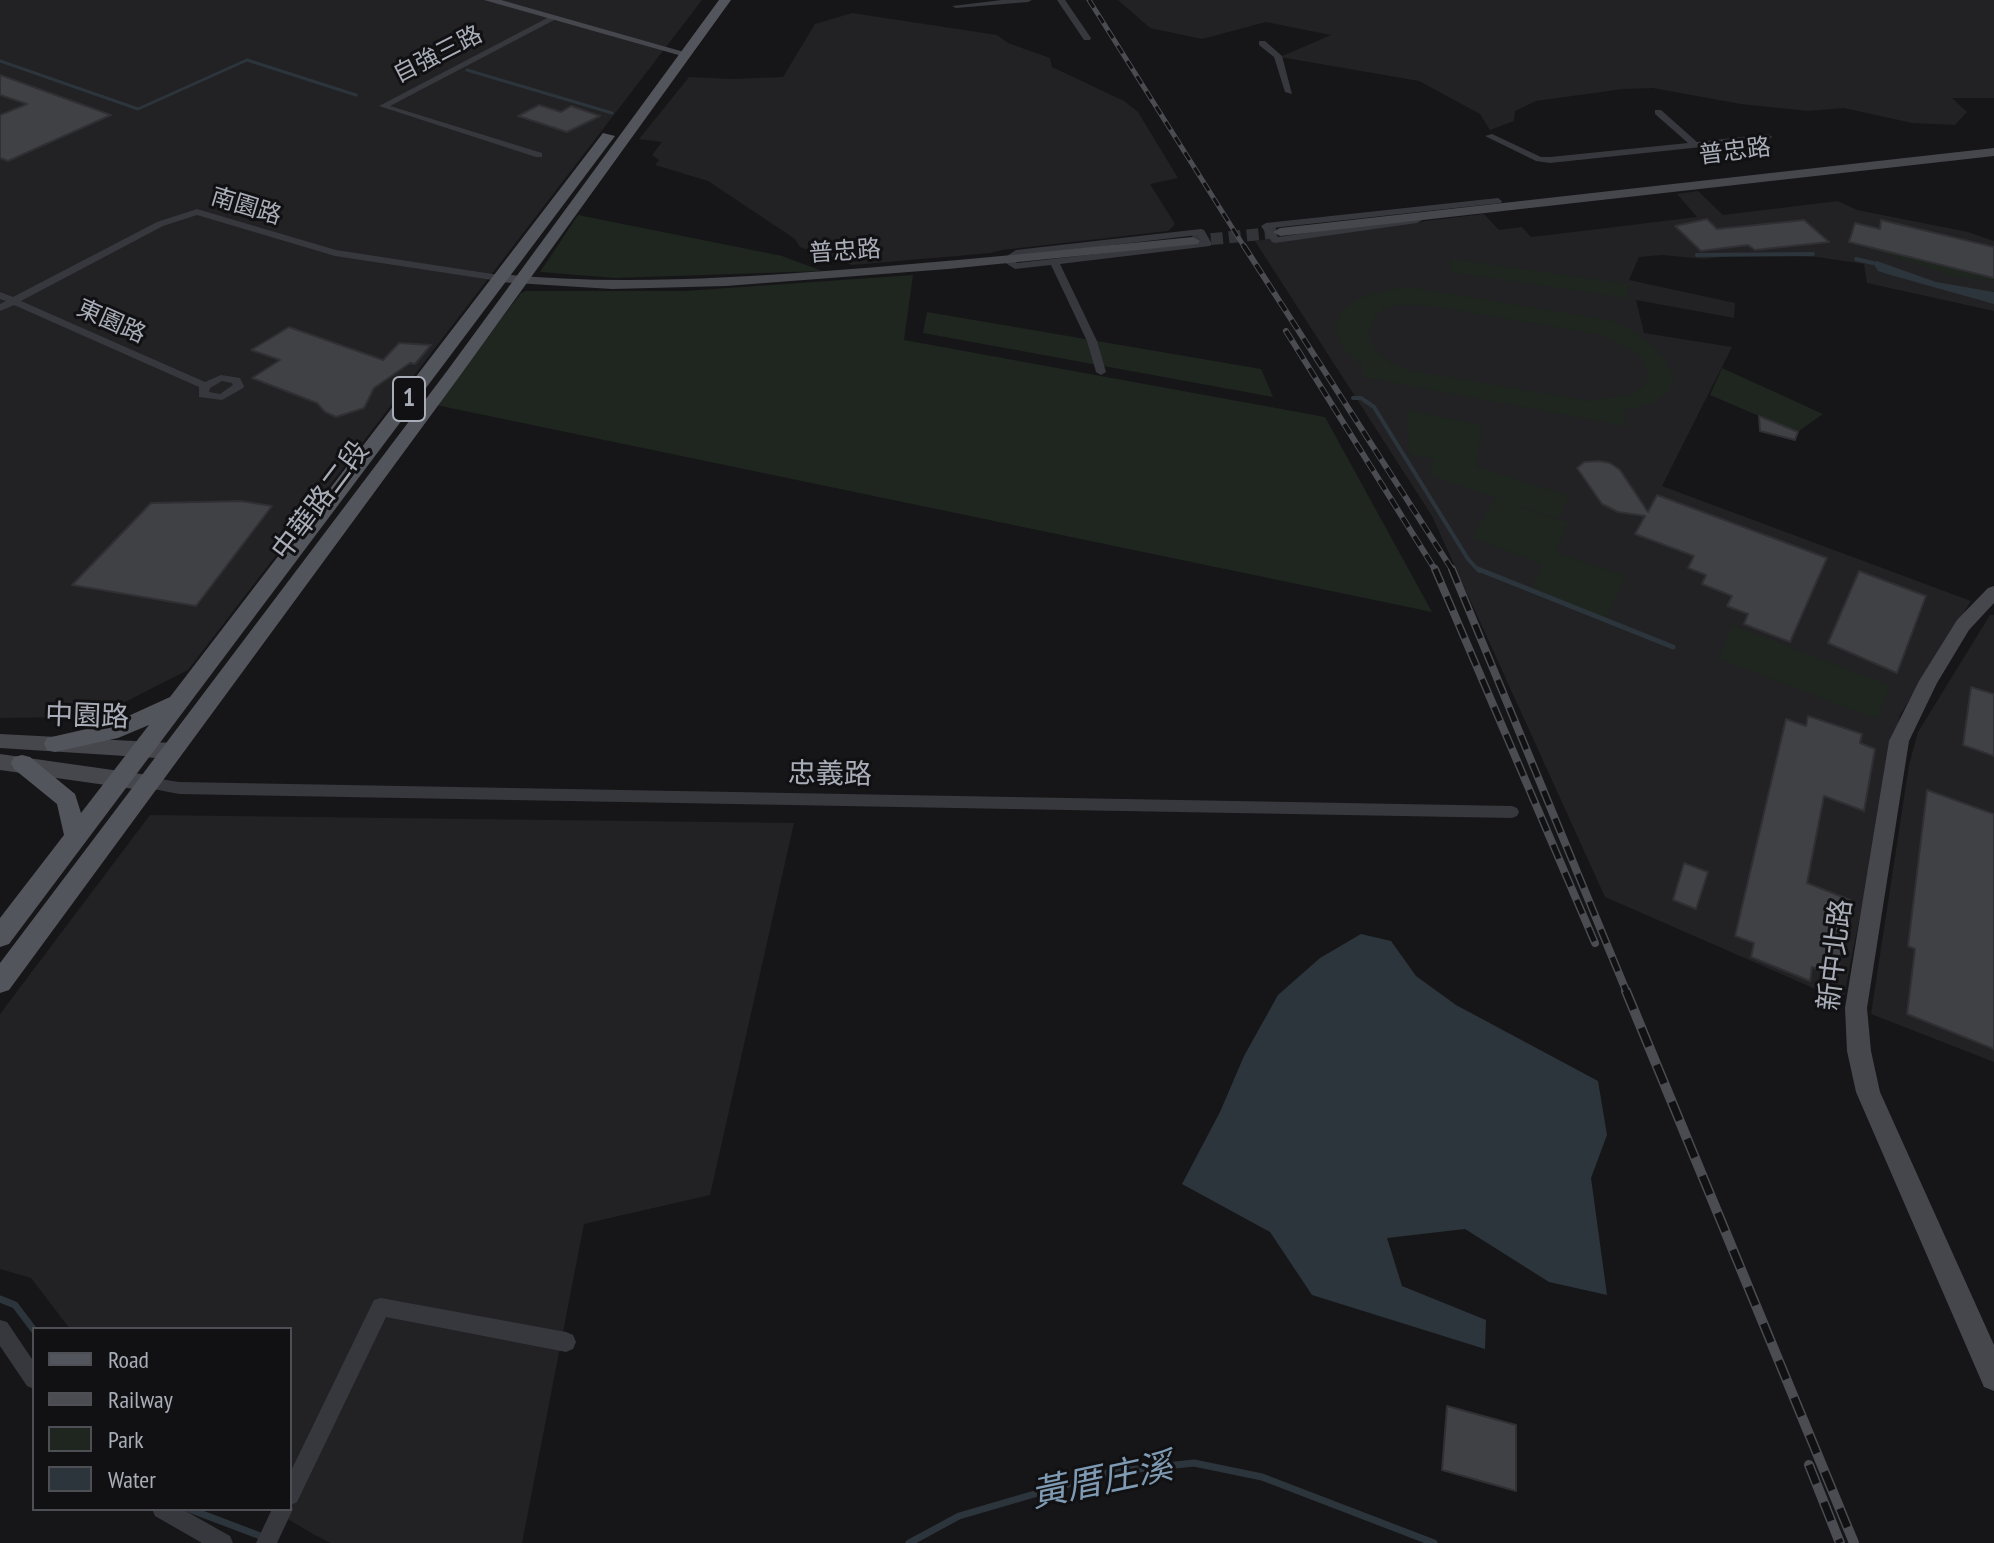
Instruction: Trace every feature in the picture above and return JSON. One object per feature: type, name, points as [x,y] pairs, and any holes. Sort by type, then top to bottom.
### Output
[{"type":"main road","name":"1","points":[[679,52],[709,0]]},
{"type":"main road","name":"1","points":[[679,52],[725,0]]},
{"type":"main road","name":"中華路二段","points":[[0,937],[499,278],[679,52]]},
{"type":"main road","name":"中華路二段","points":[[0,982],[521,281],[679,52]]},
{"type":"main road","points":[[55,744],[118,730],[179,701]]},
{"type":"main road","points":[[11,762],[67,800],[76,837]]},
{"type":"street","points":[[489,0],[679,52]]},
{"type":"street","points":[[956,6],[1028,0]]},
{"type":"street","points":[[1061,0],[1087,38]]},
{"type":"street","name":"自強三路","points":[[539,155],[383,106],[554,18]]},
{"type":"street","points":[[1262,43],[1278,56],[1289,92]]},
{"type":"street","points":[[1658,112],[1695,145]]},
{"type":"street","points":[[1489,136],[1539,159],[1550,160],[1768,137]]},
{"type":"street","name":"普忠路","points":[[1280,232],[1498,204],[1994,149]]},
{"type":"street","points":[[1498,204],[1275,240],[1266,226],[1498,204]]},
{"type":"street","name":"南園路","points":[[0,308],[160,224],[197,212],[335,253],[499,278]]},
{"type":"street","points":[[1201,232],[1207,244],[1054,262],[1015,266],[1006,260],[1016,253],[1201,232]]},
{"type":"street","name":"普忠路","points":[[499,278],[580,285],[718,283],[1006,260],[1193,241]]},
{"type":"street","points":[[1054,262],[1092,341],[1101,372]]},
{"type":"street","name":"東園路","points":[[0,295],[205,386]]},
{"type":"street","name":"新中北路","points":[[1992,599],[1963,625],[1935,670],[1899,741],[1856,1008],[1859,1051],[1868,1092],[1994,1377]]},
{"type":"street","name":"中園路","points":[[0,741],[172,751]]},
{"type":"street","name":"中園路","points":[[11,762],[148,783]]},
{"type":"street","name":"忠義路","points":[[148,783],[195,789],[1512,812]]},
{"type":"street","points":[[292,1491],[381,1307],[566,1342]]},
{"type":"street","points":[[0,1329],[32,1376]]},
{"type":"street","points":[[166,1511],[223,1543]]},
{"type":"street","points":[[266,1543],[280,1515]]},
{"type":"shaded area","points":[[0,0],[702,0],[188,670],[121,704],[72,717],[0,718]]},
{"type":"shaded area","points":[[1118,0],[1994,0],[1994,98],[1952,98],[1967,112],[1955,125],[1912,123],[1844,108],[1808,111],[1741,104],[1653,88],[1623,89],[1536,101],[1515,111],[1514,121],[1490,130],[1480,114],[1419,81],[1280,57],[1331,35],[1266,22],[1202,39],[1150,28]]},
{"type":"shaded area","points":[[852,13],[997,35],[1008,43],[1050,58],[1052,67],[1124,101],[1138,112],[1178,178],[1150,184],[1175,224],[1168,231],[991,253],[852,265],[800,247],[795,239],[708,181],[655,165],[659,160],[652,155],[662,142],[639,139],[689,77],[783,77],[815,24]]},
{"type":"shaded area","points":[[1698,191],[1723,215],[1838,201],[1857,210],[1968,232],[1994,241],[1994,311],[1867,283],[1864,264],[1817,257],[1745,254],[1705,259],[1662,255],[1639,257],[1629,280],[1735,303],[1734,318],[1636,300],[1644,333],[1732,347],[1662,486],[1971,601],[1900,715],[1843,1001],[1605,897],[1432,516],[1255,241],[1484,214],[1499,230],[1522,227],[1531,237],[1549,235],[1697,217],[1677,194]]},
{"type":"shaded area","points":[[1990,615],[1994,615],[1994,1062],[1871,1014],[1909,765],[1918,732]]},
{"type":"shaded area","points":[[150,815],[794,823],[710,1195],[584,1224],[522,1543],[331,1543],[313,1534],[274,1511],[292,1511],[292,1327],[68,1327],[31,1278],[0,1269],[0,1014]]},
{"type":"green space","points":[[578,215],[782,256],[822,271],[615,278],[540,272]]},
{"type":"green space","points":[[1849,242],[1888,252],[1911,243],[1908,258],[1937,265],[1938,262],[1994,280],[1961,278]]},
{"type":"green space","points":[[1453,259],[1628,284],[1628,298],[1450,272]]},
{"type":"green space","points":[[913,275],[904,340],[1325,417],[1432,612],[436,405],[521,293],[526,291],[685,291]]},
{"type":"green space","points":[[1408,287],[1610,320],[1631,330],[1657,350],[1674,379],[1666,393],[1655,402],[1624,410],[1625,426],[1362,377],[1363,366],[1346,351],[1337,333],[1340,315],[1359,299]],"holes":[[[1425,305],[1602,335],[1635,352],[1645,365],[1648,376],[1644,386],[1632,394],[1590,401],[1408,370],[1384,358],[1368,336],[1376,314],[1388,307]]]},
{"type":"green space","points":[[927,312],[1261,369],[1273,397],[923,333]]},
{"type":"green space","points":[[1722,368],[1823,414],[1789,438],[1760,431],[1759,416],[1710,395]]},
{"type":"green space","points":[[1407,410],[1482,425],[1476,466],[1569,496],[1558,518],[1429,475],[1435,459],[1409,454]]},
{"type":"green space","points":[[1495,498],[1569,523],[1555,552],[1625,576],[1606,620],[1529,592],[1543,564],[1472,538]]},
{"type":"green space","points":[[1733,625],[1890,686],[1877,719],[1719,659]]},
{"type":"water","points":[[1877,261],[1936,282],[1994,292],[1994,304],[1878,271],[1873,263]]},
{"type":"water","points":[[1361,934],[1391,941],[1416,976],[1456,1005],[1598,1081],[1607,1135],[1591,1178],[1607,1295],[1549,1282],[1465,1229],[1387,1238],[1402,1286],[1486,1320],[1485,1349],[1312,1295],[1270,1232],[1182,1184],[1220,1112],[1244,1056],[1278,995],[1320,958]]},
{"type":"building","points":[[0,75],[111,115],[8,161],[0,158],[0,115],[27,104],[0,95]]},
{"type":"building","points":[[539,105],[561,112],[571,106],[600,116],[567,132],[518,116]]},
{"type":"building","points":[[1707,219],[1717,229],[1804,220],[1829,242],[1755,250],[1748,245],[1701,251],[1675,226]]},
{"type":"building","points":[[1881,220],[1994,247],[1994,278],[1849,242],[1855,223],[1880,229]]},
{"type":"building","points":[[289,327],[383,360],[399,343],[431,345],[415,364],[410,363],[374,388],[364,408],[336,417],[325,412],[317,403],[252,378],[280,360],[251,350]]},
{"type":"building","points":[[1759,416],[1798,432],[1795,440],[1760,431]]},
{"type":"building","points":[[1584,462],[1610,463],[1620,470],[1648,512],[1657,495],[1827,558],[1790,642],[1744,624],[1748,614],[1727,606],[1732,596],[1702,584],[1706,575],[1688,568],[1694,556],[1635,534],[1645,516],[1618,512],[1602,504],[1577,468]]},
{"type":"building","points":[[241,501],[272,506],[196,606],[72,585],[151,503]]},
{"type":"building","points":[[1859,571],[1926,596],[1897,673],[1828,643]]},
{"type":"building","points":[[1971,687],[1994,694],[1994,756],[1963,745]]},
{"type":"building","points":[[1808,716],[1862,734],[1860,743],[1875,749],[1864,811],[1824,796],[1807,883],[1850,900],[1837,977],[1812,967],[1810,981],[1751,957],[1754,943],[1735,936],[1786,719],[1806,726]]},
{"type":"building","points":[[1927,790],[1994,814],[1994,1049],[1907,1014],[1915,949],[1908,946]]},
{"type":"building","points":[[1684,863],[1708,872],[1696,909],[1673,900]]},
{"type":"building","points":[[1447,1406],[1516,1425],[1516,1491],[1442,1470]]},
{"type":"waterway","points":[[0,61],[138,109],[247,60],[356,95]]},
{"type":"waterway","points":[[467,70],[612,113]]},
{"type":"waterway","points":[[1697,255],[1813,254]]},
{"type":"waterway","points":[[1856,259],[1873,263]]},
{"type":"waterway","points":[[1353,398],[1361,398],[1374,407],[1468,559],[1479,571]]},
{"type":"waterway","points":[[1478,569],[1673,647]]},
{"type":"waterway","name":"黃厝庄溪","points":[[0,1299],[15,1305],[32,1327]]},
{"type":"waterway","name":"黃厝庄溪","points":[[909,1543],[959,1516],[1110,1472],[1194,1463],[1262,1477],[1434,1543]]},
{"type":"waterway","name":"黃厝庄溪","points":[[194,1511],[263,1537]]},
{"type":"tunnel","points":[[1193,241],[1280,232]]},
{"type":"railway","points":[[1089,0],[1245,248]]},
{"type":"railway","points":[[1244,246],[1453,570]]},
{"type":"railway","points":[[1286,331],[1436,570]]},
{"type":"railway","points":[[1436,570],[1595,943]]},
{"type":"railway","points":[[1453,570],[1627,993]]},
{"type":"railway","points":[[1626,991],[1854,1543]]},
{"type":"railway","points":[[1809,1465],[1840,1543]]}]
